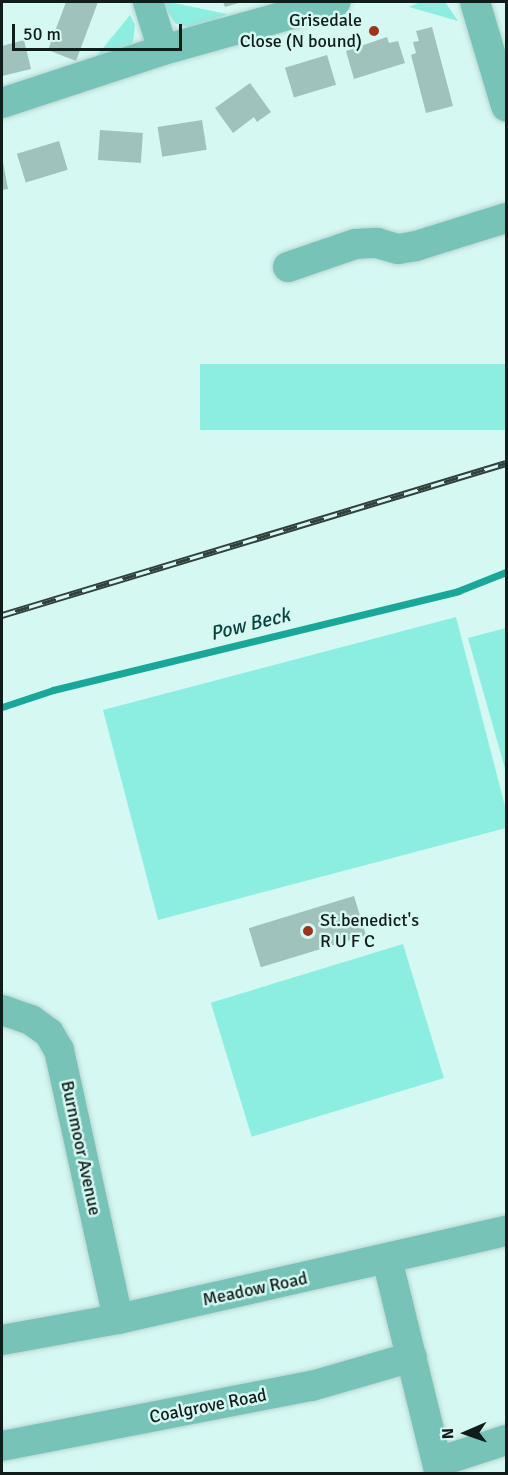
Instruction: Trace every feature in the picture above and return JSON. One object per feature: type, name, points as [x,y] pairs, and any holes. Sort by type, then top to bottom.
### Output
[{"type":"street","points":[[148,2],[163,50]]},
{"type":"street","points":[[2,103],[163,50],[335,2]]},
{"type":"street","points":[[474,2],[507,106]]},
{"type":"street","points":[[288,267],[355,244],[377,243],[398,249],[416,246],[507,218]]},
{"type":"street","name":"Burnmoor Avenue","points":[[2,1010],[31,1020],[49,1033],[59,1050],[118,1319]]},
{"type":"street","name":"Meadow Road","points":[[2,1340],[118,1319],[507,1231]]},
{"type":"street","points":[[387,1259],[439,1468],[507,1440]]},
{"type":"street","name":"Coalgrove Road","points":[[2,1446],[312,1386],[412,1357]]},
{"type":"green space","points":[[162,2],[227,14],[195,30],[175,23]]},
{"type":"green space","points":[[420,2],[445,2],[458,21],[409,7]]},
{"type":"green space","points":[[130,15],[135,25],[133,42],[120,52],[95,58]]},
{"type":"green space","points":[[200,364],[506,364],[506,430],[200,430]]},
{"type":"green space","points":[[456,617],[506,810],[506,828],[158,920],[103,710]]},
{"type":"green space","points":[[506,628],[506,772],[468,638]]},
{"type":"green space","points":[[403,944],[444,1078],[252,1137],[211,1003]]},
{"type":"building","points":[[66,2],[98,2],[76,61],[48,50]]},
{"type":"building","points":[[223,2],[242,2],[225,7]]},
{"type":"building","points":[[432,27],[453,106],[426,113],[411,55],[416,53],[413,42],[419,41],[416,31]]},
{"type":"building","points":[[387,37],[389,43],[398,41],[405,63],[354,79],[346,51]]},
{"type":"building","points":[[24,40],[31,69],[2,76],[2,46]]},
{"type":"building","points":[[327,55],[336,85],[294,98],[285,68]]},
{"type":"building","points":[[250,83],[271,112],[257,122],[254,117],[233,133],[215,108]]},
{"type":"building","points":[[202,120],[207,150],[162,157],[158,127]]},
{"type":"building","points":[[100,130],[143,133],[141,163],[98,160]]},
{"type":"building","points":[[59,141],[68,170],[26,183],[17,154]]},
{"type":"building","points":[[2,157],[8,189],[2,190]]},
{"type":"building","name":"St.benedict's R U F C","points":[[354,896],[366,935],[261,967],[249,928]]},
{"type":"waterway","name":"Pow Beck","points":[[2,707],[53,690],[458,591],[506,572]]},
{"type":"railway","points":[[2,615],[506,463]]},
{"type":"place","name":"Grisedale Close (N bound)","points":[[374,31]]},
{"type":"place","name":"St.benedict's R U F C","points":[[308,931]]}]
